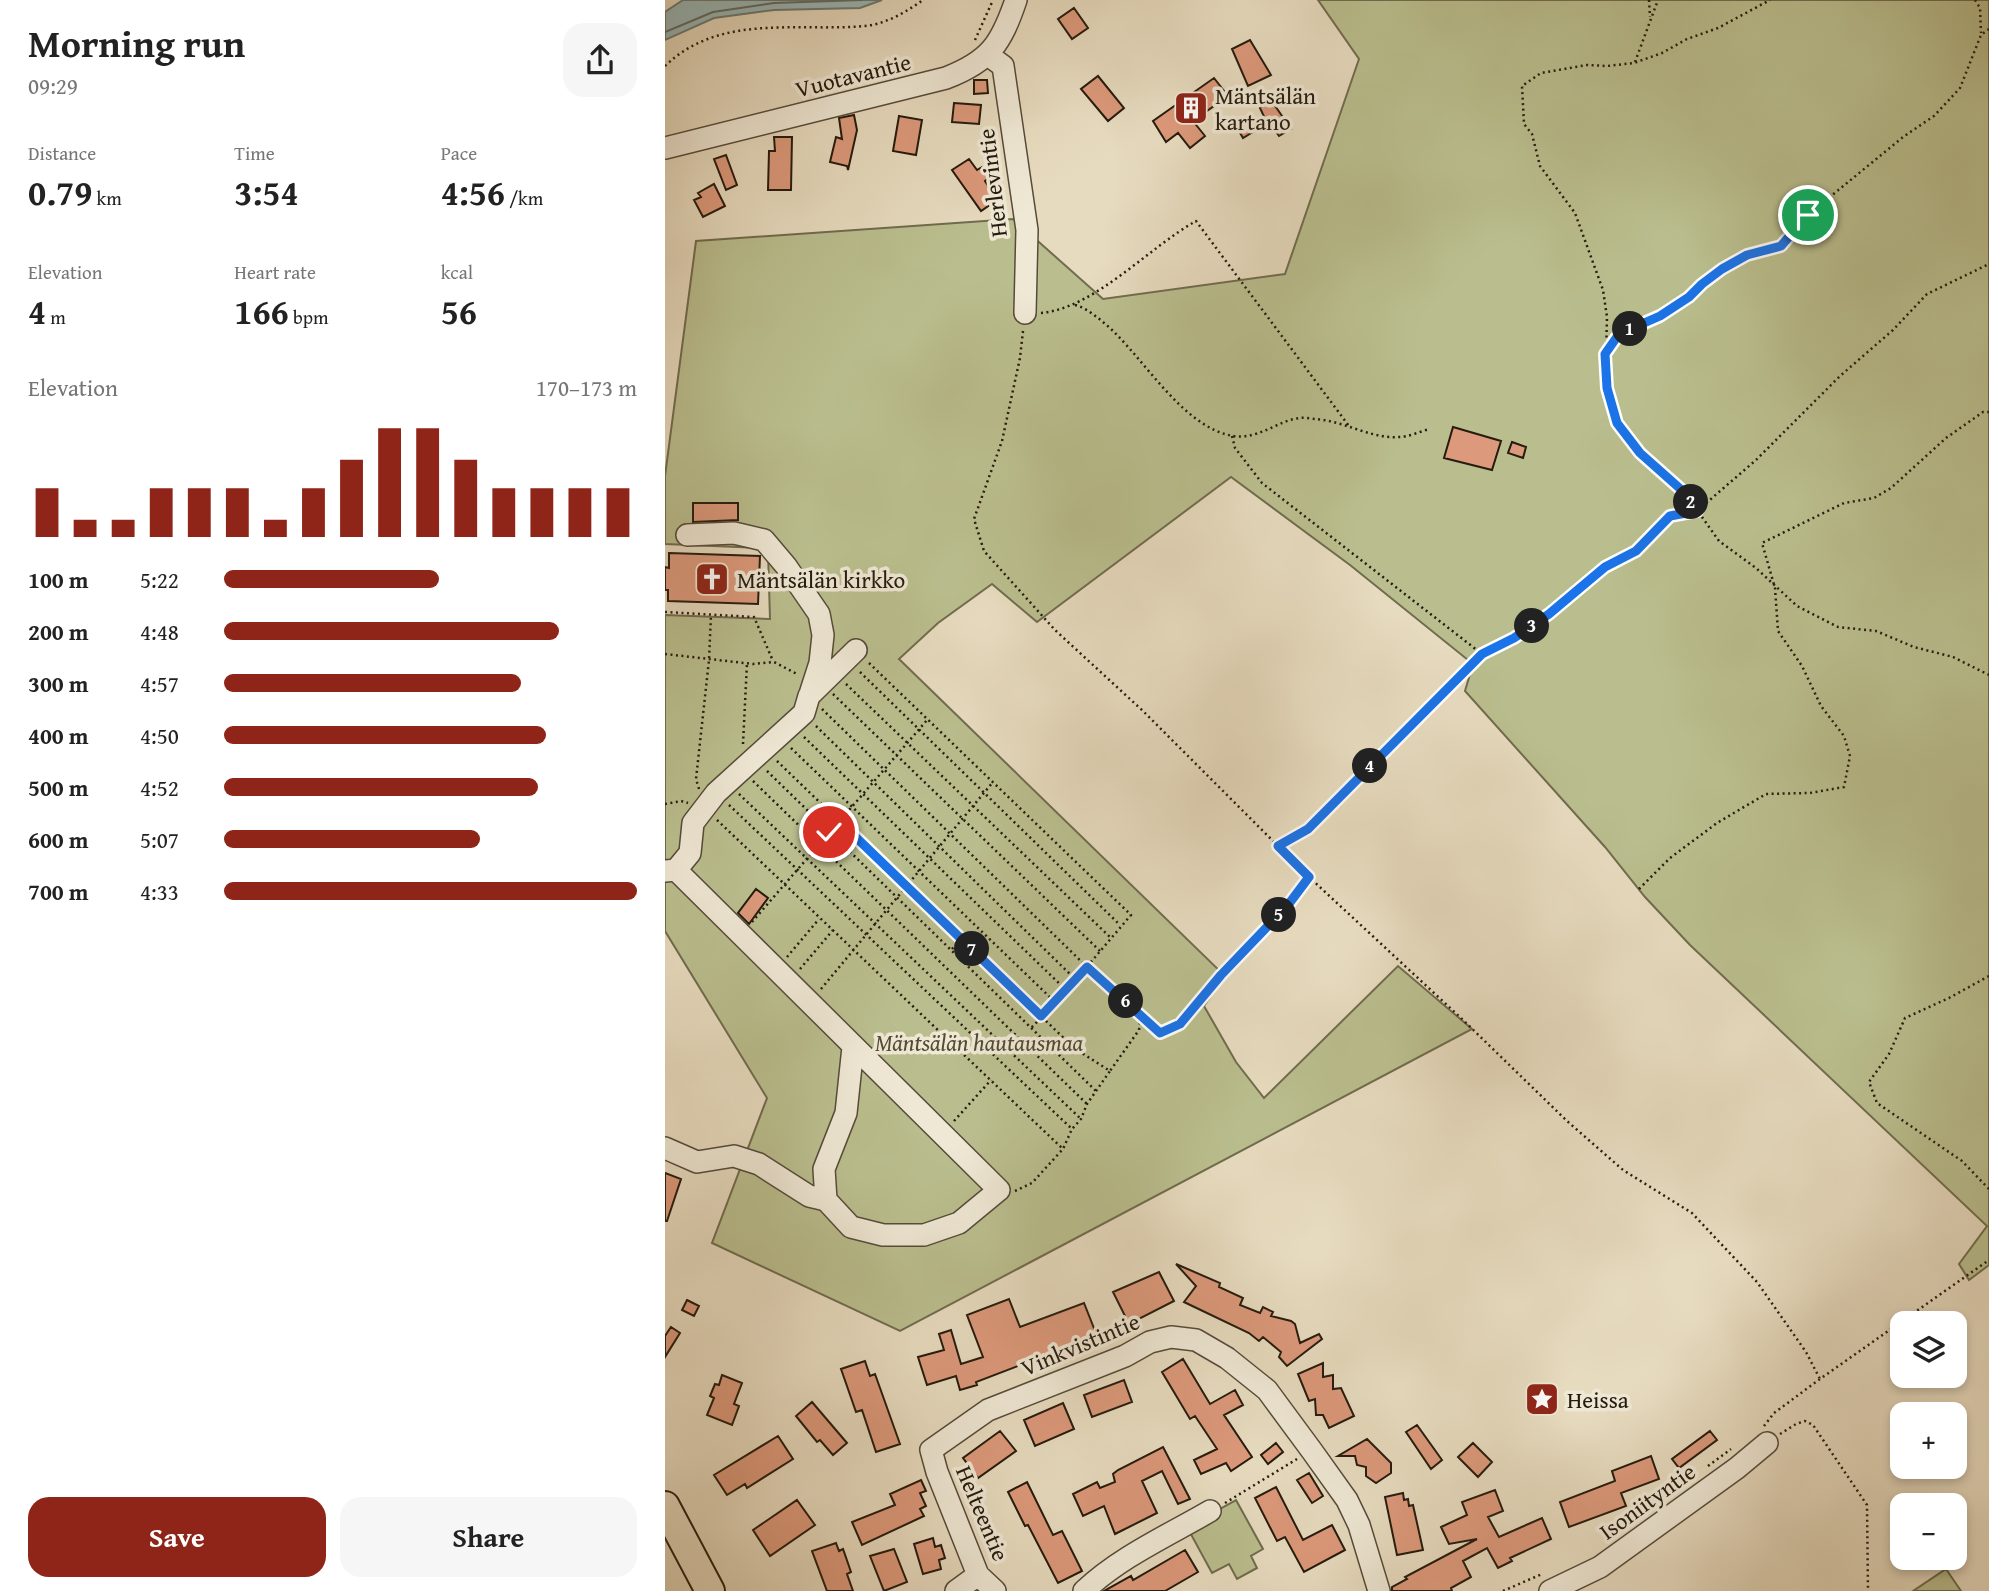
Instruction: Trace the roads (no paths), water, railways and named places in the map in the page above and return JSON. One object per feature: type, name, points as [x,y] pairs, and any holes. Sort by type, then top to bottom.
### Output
[{"type":"main road","points":[[665,1506],[710,1591]]},
{"type":"street","name":"Vuotavantie","points":[[665,148],[946,78],[972,68],[982,47],[1008,25],[1016,0]]},
{"type":"street","name":"Herlevintie","points":[[982,47],[1003,66],[1022,183],[1027,230],[1025,313]]},
{"type":"street","points":[[665,1148],[697,1162],[734,1156],[759,1164],[809,1196],[826,1200],[851,1227],[883,1235],[923,1235],[959,1223],[999,1190],[741,935],[671,871],[690,853],[693,823],[782,728],[820,663],[823,635],[819,614],[786,566],[764,540],[734,533],[687,535]]},
{"type":"street","points":[[826,1200],[824,1169],[846,1113],[853,1047]]},
{"type":"street","name":"Vinkvistintie","points":[[931,1450],[988,1410],[1125,1356],[1150,1342],[1171,1337],[1196,1340],[1227,1358],[1267,1390],[1312,1451],[1346,1500],[1359,1525],[1379,1591]]},
{"type":"street","name":"Isoniityntie","points":[[1546,1583],[1600,1567],[1762,1447]]},
{"type":"street","name":"Helteentie","points":[[931,1450],[978,1576],[995,1591]]},
{"type":"street","points":[[1084,1591],[1100,1576],[1131,1556],[1210,1511]]},
{"type":"street","points":[[956,1591],[978,1576]]},
{"type":"water","points":[[683,0],[882,0],[860,8],[774,10],[714,18],[665,40],[665,12]]},
{"type":"place","name":"Mäntsälän kartano","points":[[1191,108]]},
{"type":"place","name":"Mäntsälän kirkko","points":[[712,579]]},
{"type":"place","name":"Heissa","points":[[1542,1399]]},
{"type":"park label","name":"Mäntsälän hautausmaa","points":[[979,1042]]}]
